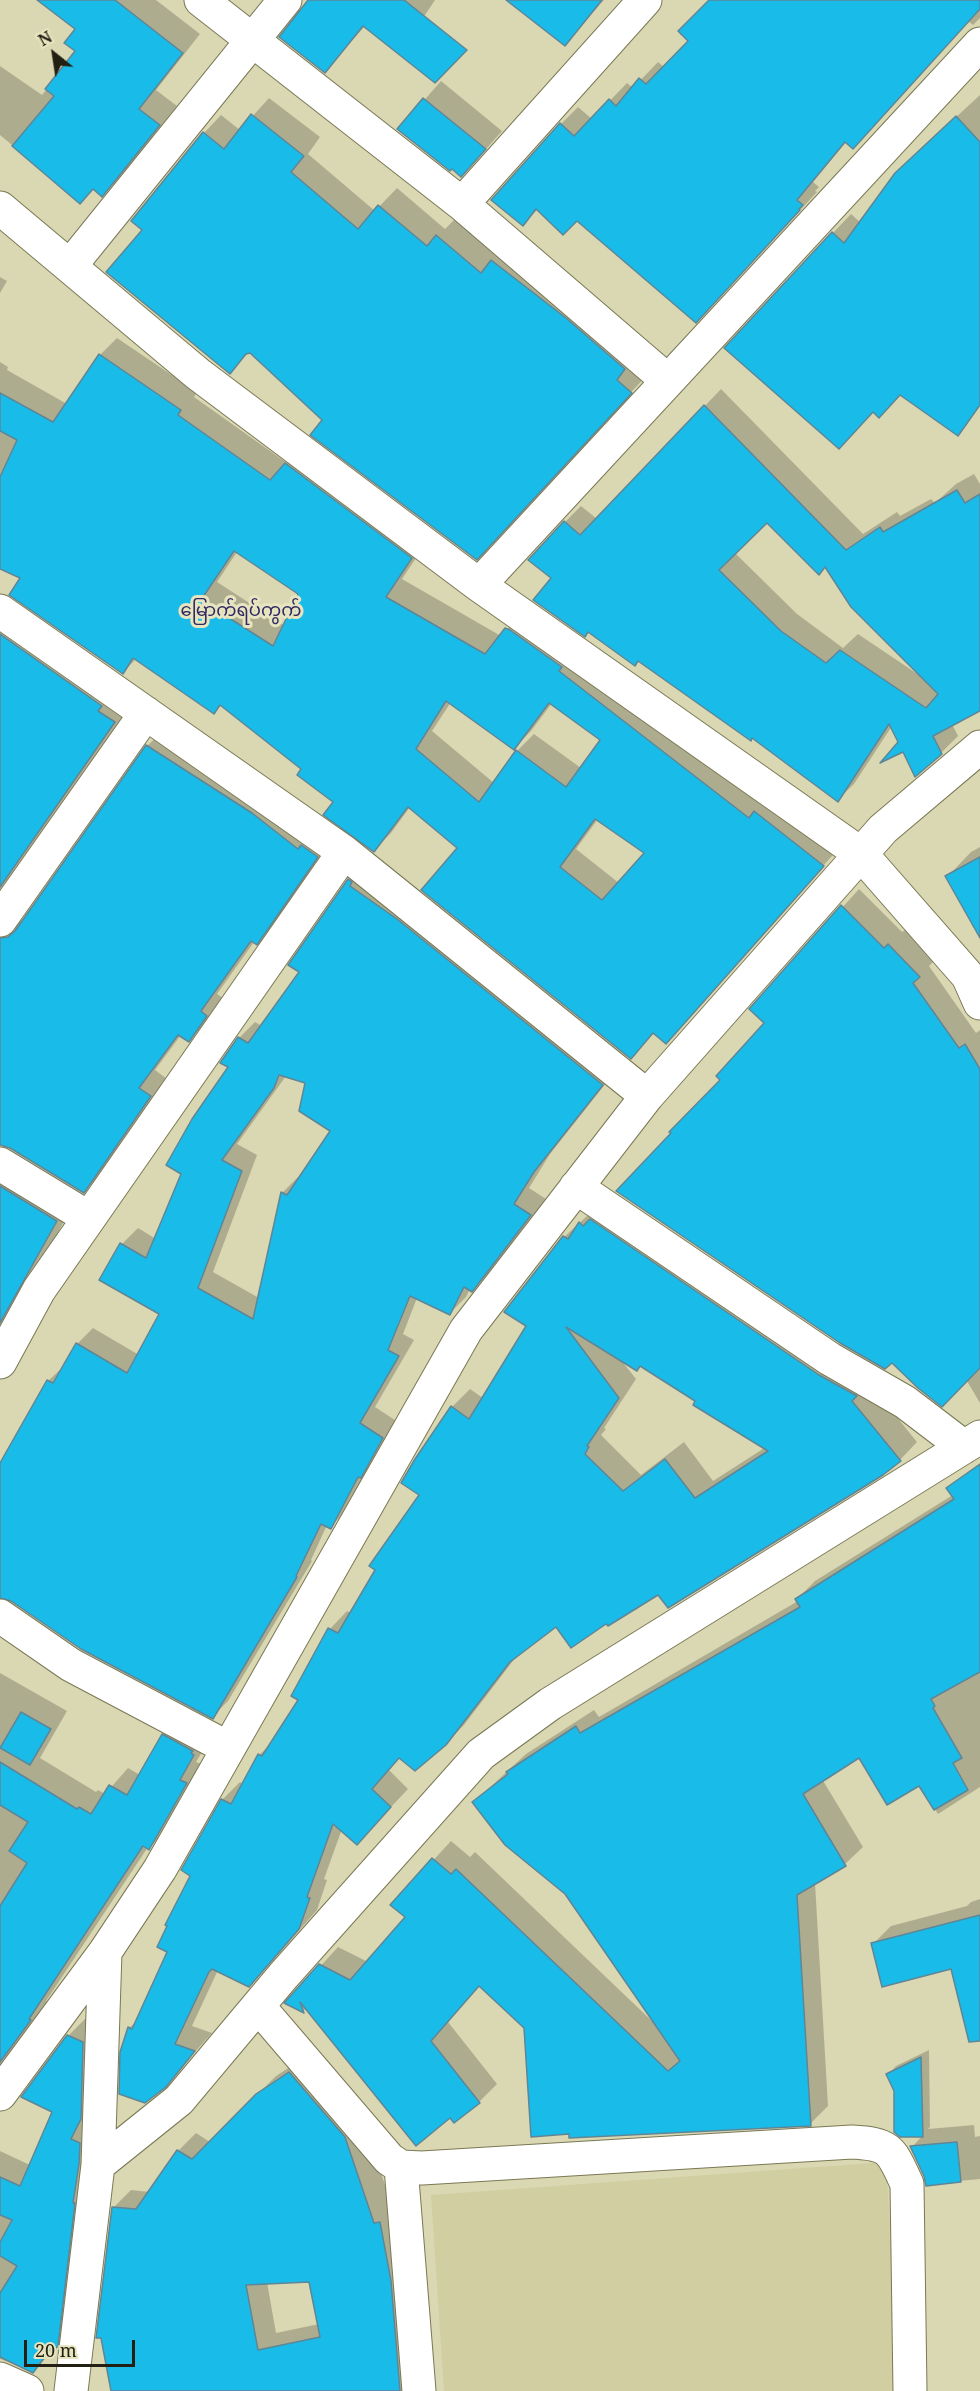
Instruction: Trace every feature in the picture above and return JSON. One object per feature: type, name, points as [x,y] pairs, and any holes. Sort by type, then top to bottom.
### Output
[{"type":"street","points":[[201,0],[462,204],[668,381]]},
{"type":"street","points":[[70,266],[285,0]]},
{"type":"street","points":[[462,204],[634,4]]},
{"type":"street","points":[[479,585],[980,44]]},
{"type":"street","points":[[2,214],[70,266],[198,374],[479,585],[861,854],[968,976],[980,1003]]},
{"type":"street","points":[[0,611],[344,852],[646,1096]]},
{"type":"street","points":[[0,920],[146,713]]},
{"type":"street","points":[[0,2094],[105,1952],[160,1869],[466,1330],[646,1096],[883,829],[980,747]]},
{"type":"street","points":[[0,1362],[39,1290],[344,852]]},
{"type":"street","points":[[0,1164],[89,1218]]},
{"type":"street","points":[[98,2165],[179,2100],[258,2006],[481,1754],[550,1704],[972,1442],[830,1359],[576,1187]]},
{"type":"street","points":[[0,1616],[71,1665],[228,1748]]},
{"type":"street","points":[[71,2391],[98,2165],[105,1952]]},
{"type":"street","points":[[258,2006],[388,2159],[401,2167],[422,2169],[852,2142],[877,2143],[894,2156],[906,2184],[910,2391]]},
{"type":"street","points":[[401,2167],[418,2391]]},
{"type":"street","points":[[0,2379],[27,2391]]},
{"type":"shaded area","points":[[886,2162],[900,2391],[444,2391],[431,2195]]},
{"type":"building","points":[[37,0],[115,0],[183,53],[139,109],[160,125],[102,197],[93,189],[80,204],[12,146],[54,96],[45,89],[75,51],[64,43],[75,29]]},
{"type":"building","points":[[308,0],[404,0],[467,50],[435,83],[363,26],[325,73],[279,37]]},
{"type":"building","points":[[506,0],[602,0],[565,46]]},
{"type":"building","points":[[709,0],[980,0],[980,9],[853,149],[845,142],[797,200],[803,205],[800,210],[696,323],[577,221],[563,235],[536,209],[523,226],[491,200],[560,123],[574,136],[609,99],[616,106],[639,78],[646,84],[688,41],[678,31]]},
{"type":"building","points":[[423,98],[486,149],[461,177],[397,129]]},
{"type":"building","points":[[251,114],[304,156],[291,172],[358,229],[378,205],[427,246],[436,235],[481,273],[491,260],[566,318],[625,369],[617,380],[632,393],[477,560],[310,435],[322,420],[250,353],[246,354],[230,374],[106,272],[142,230],[131,221],[203,132],[224,149]]},
{"type":"building","points":[[956,116],[980,142],[980,405],[958,436],[900,395],[879,418],[873,412],[839,449],[724,348],[832,232],[844,243],[895,173]]},
{"type":"building","points":[[99,354],[181,410],[178,415],[270,480],[285,463],[412,558],[386,597],[485,654],[505,628],[510,630],[562,667],[559,671],[749,818],[754,811],[824,866],[666,1044],[653,1033],[631,1059],[421,890],[457,848],[408,807],[374,852],[323,815],[333,802],[297,775],[301,769],[220,705],[214,714],[133,658],[123,674],[9,595],[20,578],[0,569],[0,477],[17,440],[0,431],[0,393],[53,422]],"holes":[[[234,551],[298,594],[273,646],[201,600]],[[446,701],[514,750],[549,703],[600,740],[566,787],[516,750],[479,802],[416,749]],[[595,819],[644,853],[602,900],[560,867]]]},
{"type":"building","points":[[704,405],[846,550],[880,527],[883,532],[957,490],[965,503],[980,494],[980,711],[933,736],[942,754],[915,777],[903,752],[880,763],[898,742],[889,724],[838,802],[752,738],[751,741],[638,661],[635,666],[588,632],[585,637],[533,600],[551,578],[528,560],[564,521],[580,535]],"holes":[[[767,523],[819,575],[825,567],[851,607],[938,694],[926,708],[840,650],[826,663],[781,631],[719,570]]]},
{"type":"building","points":[[0,634],[102,706],[98,711],[115,722],[0,887]]},
{"type":"building","points":[[146,745],[252,813],[298,849],[301,845],[318,857],[257,945],[251,941],[201,1011],[207,1016],[189,1042],[178,1035],[139,1088],[151,1096],[84,1193],[10,1148],[0,1145],[0,938],[8,937],[15,931]]},
{"type":"building","points":[[980,857],[980,938],[945,876]]},
{"type":"building","points":[[348,879],[352,882],[350,886],[397,919],[603,1085],[534,1172],[514,1204],[531,1215],[472,1292],[464,1287],[450,1315],[410,1296],[388,1350],[399,1356],[360,1423],[383,1438],[361,1478],[358,1477],[331,1529],[321,1524],[297,1577],[213,1719],[81,1649],[11,1601],[0,1598],[0,1463],[47,1380],[53,1383],[76,1343],[127,1373],[159,1314],[99,1280],[120,1243],[146,1258],[181,1174],[166,1165],[192,1119],[228,1067],[220,1063],[238,1037],[248,1043],[299,972],[288,965]],"holes":[[[279,1075],[305,1083],[299,1111],[330,1131],[287,1195],[281,1192],[253,1319],[198,1288],[242,1171],[222,1160],[274,1088]]]},
{"type":"building","points":[[841,905],[884,948],[888,944],[920,977],[913,983],[959,1048],[965,1044],[980,1069],[980,1368],[942,1407],[892,1363],[885,1369],[840,1343],[616,1191],[720,1080],[716,1076],[764,1023],[749,1009]]},
{"type":"building","points":[[0,1186],[57,1221],[0,1323]]},
{"type":"building","points":[[590,1219],[819,1375],[857,1396],[852,1401],[901,1461],[883,1475],[668,1608],[658,1595],[608,1626],[606,1624],[571,1648],[556,1627],[510,1662],[446,1745],[415,1771],[399,1758],[372,1789],[391,1807],[357,1845],[333,1824],[307,1897],[310,1898],[299,1929],[249,1987],[212,1969],[209,1972],[175,2044],[195,2051],[166,2087],[145,2103],[119,2094],[120,2052],[128,2027],[132,2029],[167,1952],[157,1947],[167,1926],[165,1925],[190,1876],[181,1870],[221,1799],[231,1804],[258,1754],[262,1756],[298,1700],[291,1696],[328,1628],[338,1633],[375,1570],[369,1566],[419,1495],[401,1483],[415,1459],[451,1406],[469,1419],[526,1326],[504,1312],[563,1236],[568,1239],[579,1222],[583,1226]],"holes":[[[566,1327],[637,1371],[640,1366],[695,1401],[693,1405],[768,1451],[695,1498],[665,1459],[623,1491],[585,1454],[589,1447],[587,1446],[619,1398]]]},
{"type":"building","points":[[980,1464],[980,1672],[931,1699],[935,1706],[933,1708],[962,1758],[953,1763],[968,1790],[934,1810],[919,1786],[887,1805],[859,1758],[803,1794],[846,1866],[797,1895],[811,2126],[569,2138],[569,2134],[531,2137],[524,2028],[479,1986],[431,2041],[480,2103],[454,2123],[450,2118],[416,2146],[300,2002],[304,2013],[284,2003],[319,1964],[350,1980],[405,1917],[390,1905],[432,1858],[451,1874],[456,1869],[668,2071],[680,2061],[565,1894],[505,1845],[472,1802],[508,1774],[506,1772],[576,1726],[580,1733],[800,1607],[795,1599],[954,1499],[946,1488]]},
{"type":"building","points":[[21,1712],[51,1729],[30,1765],[0,1748]]},
{"type":"building","points":[[162,1734],[193,1751],[191,1753],[194,1755],[180,1780],[187,1783],[149,1850],[143,1846],[29,2019],[31,2020],[0,2062],[0,1906],[27,1863],[9,1851],[28,1822],[0,1805],[0,1762],[77,1809],[79,1807],[91,1814],[109,1785],[127,1795]]},
{"type":"building","points":[[980,1915],[980,2041],[969,2042],[951,1969],[882,1987],[871,1943]]},
{"type":"building","points":[[67,2035],[83,2042],[81,2119],[71,2139],[80,2143],[79,2164],[58,2346],[55,2349],[52,2347],[33,2373],[0,2357],[0,2293],[17,2266],[0,2256],[0,2242],[12,2220],[0,2215],[0,2177],[20,2186],[52,2112],[21,2097]]},
{"type":"building","points":[[921,2057],[923,2137],[900,2137],[894,2132],[894,2091],[886,2074]]},
{"type":"building","points":[[289,2072],[345,2137],[374,2223],[380,2222],[391,2281],[400,2391],[111,2391],[101,2338],[96,2338],[112,2207],[136,2209],[177,2150],[192,2159],[256,2094]],"holes":[[[309,2282],[320,2337],[258,2350],[246,2285]]]},
{"type":"building","points":[[957,2142],[961,2182],[926,2186],[924,2176],[910,2146]]},
{"type":"district","name":"မြောက်ရပ်ကွက်","points":[[241,611]]}]
